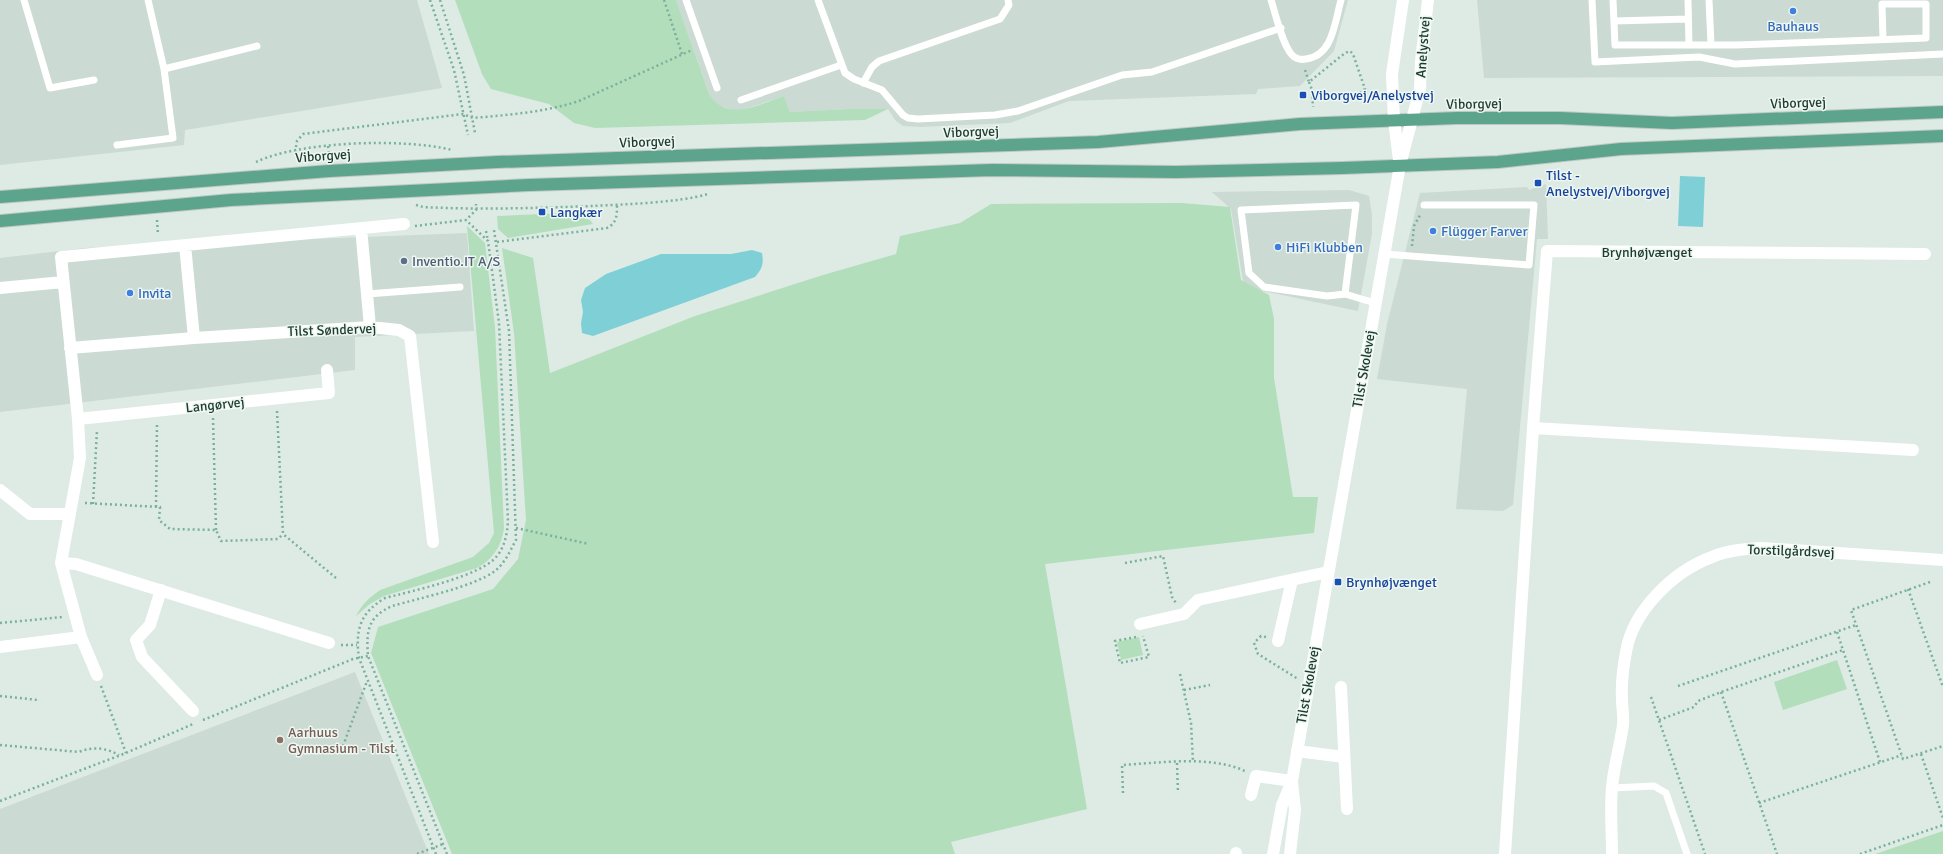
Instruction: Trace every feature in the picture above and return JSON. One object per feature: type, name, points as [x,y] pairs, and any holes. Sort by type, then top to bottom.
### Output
[{"type":"main road","name":"Viborgvej","points":[[0,197],[329,171],[497,162],[1098,142],[1300,124],[1412,120],[1560,118],[1672,123],[1943,112]]},
{"type":"main road","points":[[0,221],[231,200],[387,191],[754,177],[992,170],[1176,172],[1498,162],[1621,149],[1943,136]]},
{"type":"street","name":"Anelystvej","points":[[1400,165],[1394,121],[1392,74],[1403,0]]},
{"type":"street","name":"Anelystvej","points":[[1400,165],[1420,89],[1421,61],[1428,0]]},
{"type":"street","name":"Tilst Skolevej","points":[[1273,854],[1282,805],[1292,781],[1400,165]]},
{"type":"street","points":[[97,675],[81,638],[61,563],[80,458],[78,419],[61,257],[404,224]]},
{"type":"street","points":[[361,228],[370,327]]},
{"type":"street","points":[[185,245],[194,338]]},
{"type":"street","name":"Brynhøjvænget","points":[[1505,854],[1533,428],[1547,251],[1925,254]]},
{"type":"street","points":[[0,288],[63,282]]},
{"type":"street","name":"Tilst Søndervej","points":[[70,348],[194,338],[370,327],[399,330],[410,336],[433,542]]},
{"type":"street","name":"Langørvej","points":[[78,419],[329,393],[327,370]]},
{"type":"street","points":[[1533,428],[1913,450]]},
{"type":"street","points":[[0,490],[30,514],[71,508]]},
{"type":"street","name":"Torstilgårdsvej","points":[[1612,854],[1612,788],[1617,750],[1623,723],[1622,693],[1626,650],[1633,630],[1647,607],[1661,589],[1676,576],[1711,557],[1741,549],[1762,548],[1943,560]]},
{"type":"street","points":[[61,563],[76,564],[329,643]]},
{"type":"street","points":[[1142,630],[1184,614],[1198,600],[1328,572]]},
{"type":"street","points":[[1278,641],[1292,580]]},
{"type":"street","points":[[161,590],[150,625],[136,640],[142,657],[193,711]]},
{"type":"street","points":[[0,647],[81,638]]},
{"type":"street","points":[[1341,687],[1347,809]]},
{"type":"street","points":[[1297,751],[1344,757]]},
{"type":"street","points":[[1251,795],[1256,776],[1292,781]]},
{"type":"street","name":"Tilst Skolevej","points":[[1290,854],[1295,810],[1292,781]]},
{"type":"lane","points":[[24,0],[50,88],[94,80]]},
{"type":"lane","points":[[117,145],[173,138],[164,69],[148,0]]},
{"type":"lane","points":[[686,0],[717,88]]},
{"type":"lane","points":[[818,0],[845,73],[863,83],[882,90],[903,115],[908,118],[918,119],[1007,114],[1122,75],[1152,72],[1281,28]]},
{"type":"lane","points":[[863,83],[872,67],[879,62],[1000,19],[1010,5],[1008,0]]},
{"type":"lane","points":[[1271,0],[1291,54],[1296,58],[1303,60],[1317,56],[1327,46],[1341,0]]},
{"type":"lane","points":[[1592,0],[1595,62],[1699,57],[1735,64],[1943,54]]},
{"type":"lane","points":[[1620,0],[1613,0],[1615,45],[1736,45],[1926,38],[1926,4],[1882,4],[1883,39]]},
{"type":"lane","points":[[1688,0],[1689,45]]},
{"type":"lane","points":[[1709,0],[1711,44]]},
{"type":"lane","points":[[1614,21],[1688,18]]},
{"type":"lane","points":[[164,69],[257,46]]},
{"type":"lane","points":[[741,100],[841,65]]},
{"type":"lane","points":[[1345,294],[1356,205],[1241,210],[1249,273],[1264,287],[1327,296],[1345,294],[1375,303]]},
{"type":"lane","points":[[1384,254],[1530,265],[1534,205],[1424,205]]},
{"type":"lane","points":[[367,294],[460,287]]},
{"type":"lane","points":[[1612,788],[1654,786],[1666,793],[1687,854]]},
{"type":"path","points":[[430,0],[454,70],[468,135]]},
{"type":"path","points":[[440,0],[464,75],[475,134]]},
{"type":"path","points":[[294,152],[297,141],[303,134],[463,114],[473,118],[542,111],[579,101],[682,54],[664,0]]},
{"type":"path","points":[[1309,82],[1345,53],[1350,51],[1353,54],[1365,89],[1354,97]]},
{"type":"path","points":[[1303,60],[1312,90],[1313,107]]},
{"type":"path","points":[[251,165],[265,158],[294,152],[328,146],[381,142],[438,146],[453,150]]},
{"type":"path","points":[[328,146],[329,152]]},
{"type":"path","points":[[476,204],[476,210]]},
{"type":"path","points":[[404,224],[407,227],[466,220],[476,210],[617,205],[617,217],[612,225],[607,228],[497,242]]},
{"type":"path","points":[[1411,256],[1414,226],[1424,205]]},
{"type":"path","points":[[155,207],[159,248]]},
{"type":"path","points":[[466,220],[488,242]]},
{"type":"path","points":[[447,854],[368,656],[366,634],[372,621],[382,611],[392,606],[462,586],[496,570],[506,559],[516,540],[509,331],[497,242],[494,230]]},
{"type":"path","points":[[436,854],[367,680],[359,658],[356,636],[363,618],[385,598],[470,574],[485,568],[497,557],[506,535],[508,522],[499,323],[486,231]]},
{"type":"path","points":[[212,405],[216,530],[220,541],[278,539],[283,534],[277,398]]},
{"type":"path","points":[[156,507],[157,411]]},
{"type":"path","points":[[93,504],[98,417]]},
{"type":"path","points":[[71,508],[93,504],[160,507],[159,520],[170,529],[216,530]]},
{"type":"path","points":[[516,528],[589,544]]},
{"type":"path","points":[[283,534],[336,578]]},
{"type":"path","points":[[1125,563],[1164,556],[1172,597],[1181,614]]},
{"type":"path","points":[[1930,582],[1851,610],[1903,759],[1943,746]]},
{"type":"path","points":[[1908,589],[1943,688]]},
{"type":"path","points":[[0,623],[75,615]]},
{"type":"path","points":[[1678,686],[1856,625]]},
{"type":"path","points":[[1142,630],[1149,657],[1120,663],[1115,641],[1142,630]]},
{"type":"path","points":[[1837,632],[1880,762]]},
{"type":"path","points":[[1278,641],[1261,636],[1254,642],[1258,654],[1308,686]]},
{"type":"path","points":[[1659,720],[1694,707],[1698,701],[1721,692],[1843,650]]},
{"type":"path","points":[[0,801],[119,756],[359,658],[368,656]]},
{"type":"path","points":[[1180,674],[1191,723],[1193,762]]},
{"type":"path","points":[[97,675],[126,753]]},
{"type":"path","points":[[343,746],[367,680]]},
{"type":"path","points":[[1184,690],[1210,685]]},
{"type":"path","points":[[1721,692],[1777,854]]},
{"type":"path","points":[[0,696],[38,700]]},
{"type":"path","points":[[1651,697],[1705,854]]},
{"type":"path","points":[[0,744],[79,752],[90,747],[112,752],[119,756]]},
{"type":"path","points":[[1921,754],[1943,818]]},
{"type":"path","points":[[1760,803],[1902,755]]},
{"type":"path","points":[[1124,793],[1122,765],[1193,762],[1234,766],[1256,776]]},
{"type":"path","points":[[1177,763],[1178,793]]},
{"type":"path","points":[[1860,854],[1943,826]]},
{"type":"path","points":[[417,854],[443,844]]},
{"type":"shaded area","points":[[0,0],[417,0],[442,88],[185,130],[184,145],[0,165]]},
{"type":"shaded area","points":[[676,0],[1348,0],[1334,51],[1300,86],[1258,89],[1256,94],[1069,101],[1010,123],[919,127],[903,126],[895,120],[888,109],[848,109],[790,112],[784,96],[742,110],[734,110],[720,106],[713,101],[709,94]]},
{"type":"shaded area","points":[[1477,0],[1943,0],[1943,76],[1484,78]]},
{"type":"shaded area","points":[[1546,184],[1548,239],[1537,239],[1513,505],[1503,511],[1456,509],[1467,389],[1377,379],[1387,324],[1420,193],[1527,187],[1529,190]]},
{"type":"shaded area","points":[[1349,190],[1369,196],[1372,215],[1372,234],[1358,311],[1244,287],[1231,209],[1212,192]]},
{"type":"shaded area","points":[[467,233],[474,331],[355,337],[355,370],[0,412],[0,258],[85,248]]},
{"type":"shaded area","name":"Aarhuus Gymnasium - Tilst","points":[[355,672],[429,854],[0,854],[0,809]]},
{"type":"green space","points":[[455,0],[676,0],[709,94],[716,103],[725,108],[744,109],[754,107],[784,96],[790,112],[848,109],[888,109],[865,120],[595,128],[574,123],[549,104],[491,89],[482,74]]},
{"type":"green space","points":[[1182,203],[1230,207],[1241,280],[1269,295],[1274,319],[1274,378],[1293,497],[1318,497],[1314,533],[1045,564],[1087,809],[951,842],[955,854],[452,854],[371,653],[378,627],[493,589],[518,559],[526,520],[514,333],[502,248],[533,258],[550,373],[695,316],[823,275],[896,254],[900,236],[960,223],[991,204]]},
{"type":"green space","points":[[565,213],[590,220],[593,224],[508,238],[498,229],[497,216]]},
{"type":"green space","points":[[467,226],[485,243],[495,327],[504,528],[503,535],[499,546],[492,557],[477,568],[384,596],[370,604],[356,616],[366,602],[380,590],[473,557],[489,543],[494,533]]},
{"type":"green space","points":[[1139,637],[1143,655],[1121,660],[1117,642]]},
{"type":"green space","points":[[1837,660],[1847,689],[1783,710],[1774,682]]},
{"type":"green space","points":[[1943,831],[1943,854],[1875,854]]},
{"type":"water","points":[[1680,176],[1705,177],[1703,227],[1678,226]]},
{"type":"water","points":[[752,250],[762,253],[763,257],[762,266],[755,277],[593,336],[582,333],[581,323],[583,312],[581,300],[585,288],[606,274],[661,254],[731,254]]},
{"type":"place","name":"Bauhaus","points":[[1793,11]]},
{"type":"place","name":"Viborgvej/Anelystvej","points":[[1303,95]]},
{"type":"place","name":"Tilst - Anelystvej/Viborgvej","points":[[1538,183]]},
{"type":"place","name":"Langkær","points":[[542,212]]},
{"type":"place","name":"Flügger Farver","points":[[1433,231]]},
{"type":"place","name":"HiFi Klubben","points":[[1278,247]]},
{"type":"place","name":"Inventio.IT A/S","points":[[404,261]]},
{"type":"place","name":"Invita","points":[[130,293]]},
{"type":"place","name":"Brynhøjvænget","points":[[1338,582]]},
{"type":"place","name":"Aarhuus Gymnasium - Tilst","points":[[280,740]]}]
